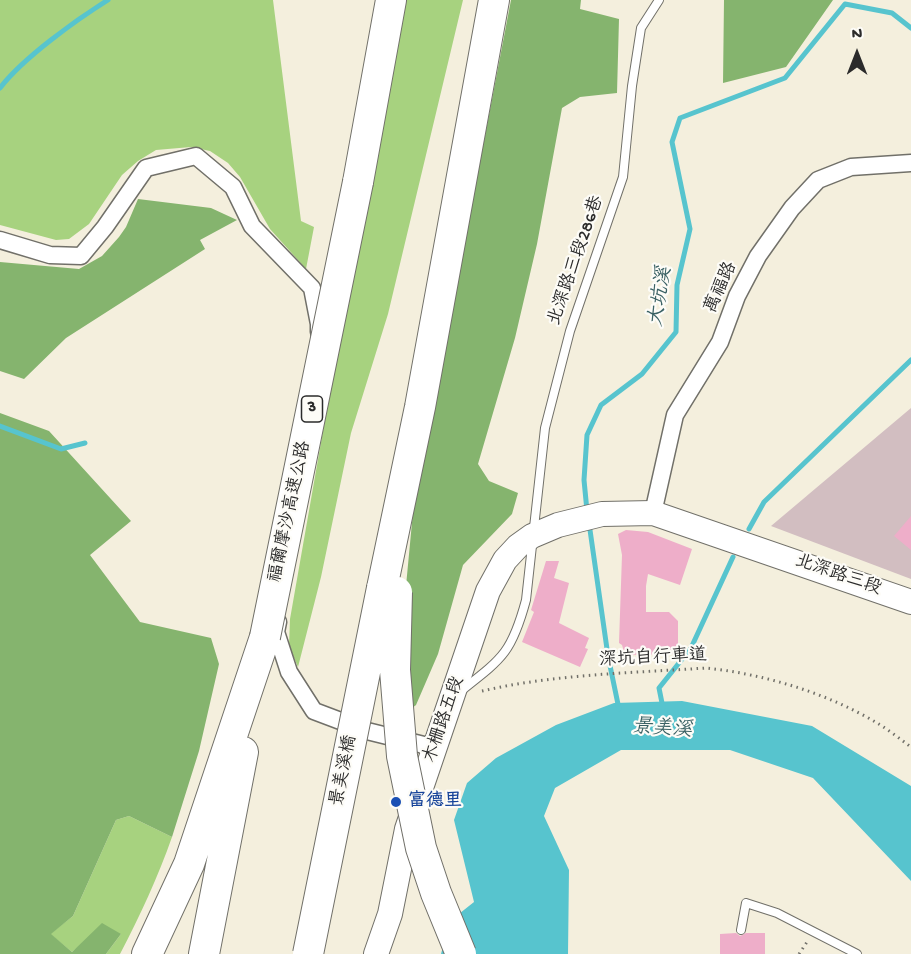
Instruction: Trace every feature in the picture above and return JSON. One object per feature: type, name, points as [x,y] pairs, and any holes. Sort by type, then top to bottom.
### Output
[{"type":"highway","name":"福爾摩沙高速公路","points":[[204,954],[265,637],[358,182],[391,0]]},
{"type":"highway","points":[[461,954],[436,893],[421,848],[402,756],[390,590],[420,407],[494,0]]},
{"type":"highway","name":"景美溪橋","points":[[308,954],[390,590]]},
{"type":"highway","points":[[147,954],[189,864],[265,637]]},
{"type":"main road","points":[[532,536],[564,523],[602,514],[653,513]]},
{"type":"main road","name":"北深路三段","points":[[653,513],[911,602]]},
{"type":"main road","name":"木柵路五段","points":[[376,954],[390,914],[407,829],[488,591],[505,560],[518,546],[532,536]]},
{"type":"street","points":[[0,240],[50,255],[81,256],[105,227],[146,168],[196,156],[233,187],[252,226],[312,288],[319,324],[318,389],[276,632],[289,672],[314,711],[368,731],[436,748]]},
{"type":"street","name":"萬福路","points":[[653,513],[675,415],[720,342],[737,296],[758,256],[792,208],[818,180],[851,167],[911,163]]},
{"type":"lane","name":"北深路三段286巷","points":[[453,697],[498,662],[510,647],[526,600],[545,428],[570,331],[623,177],[632,86],[641,28],[659,0]]},
{"type":"lane","points":[[741,930],[746,903],[777,913],[857,954]]},
{"type":"path","name":"深坑自行車道","points":[[453,697],[551,678],[706,668],[730,670],[775,680],[828,699],[876,722],[911,747]]},
{"type":"shaded area","points":[[911,408],[911,579],[771,526]]},
{"type":"green space","points":[[0,0],[273,0],[301,221],[314,227],[306,269],[270,229],[240,177],[228,163],[210,151],[191,147],[156,150],[138,161],[122,175],[89,224],[69,239],[56,240],[0,225]]},
{"type":"green space","points":[[404,0],[463,0],[388,314],[351,433],[321,577],[298,667],[289,646],[290,619],[323,431],[382,133]]},
{"type":"green space","points":[[511,0],[581,0],[580,9],[619,19],[617,93],[580,97],[562,108],[537,244],[515,338],[478,464],[489,481],[518,493],[512,514],[463,565],[438,654],[416,705],[406,713],[404,607],[413,512]]},
{"type":"green space","points":[[724,0],[833,0],[786,67],[723,83]]},
{"type":"green space","points":[[138,199],[211,208],[237,220],[200,240],[205,249],[66,338],[24,379],[0,371],[0,262],[79,269],[102,256],[119,237]]},
{"type":"green space","points":[[0,413],[49,431],[131,521],[90,555],[140,622],[211,638],[219,664],[199,751],[172,837],[129,816],[116,820],[73,916],[51,934],[72,952],[102,923],[121,934],[106,954],[0,954]]},
{"type":"green space","points":[[129,816],[172,837],[155,882],[120,954],[106,954],[121,934],[84,942],[72,952],[50,934],[73,916],[116,820]]},
{"type":"water","name":"景美溪","points":[[682,701],[812,726],[911,786],[911,881],[813,778],[730,750],[621,750],[555,788],[544,816],[569,870],[568,954],[441,954],[450,921],[474,902],[454,820],[467,783],[496,758],[556,725],[614,703]]},
{"type":"building","points":[[911,516],[911,550],[894,536]]},
{"type":"building","points":[[626,530],[648,532],[692,549],[680,585],[648,574],[646,586],[646,612],[669,612],[678,621],[678,654],[625,655],[619,643],[622,555],[618,534]]},
{"type":"building","points":[[546,561],[559,561],[554,578],[569,583],[559,623],[589,638],[585,648],[588,649],[580,667],[522,642],[534,612],[531,610]]},
{"type":"building","points":[[736,933],[740,936],[746,933],[765,933],[765,954],[720,954],[720,934]]},
{"type":"waterway","points":[[0,88],[36,52],[108,0]]},
{"type":"waterway","name":"大坑溪","points":[[587,511],[584,480],[587,435],[601,405],[642,374],[676,332],[677,285],[690,229],[672,142],[680,118],[785,78],[845,4],[892,13],[911,28]]},
{"type":"waterway","points":[[749,529],[764,502],[911,360]]},
{"type":"waterway","points":[[0,426],[61,449],[85,443]]},
{"type":"waterway","name":"大坑溪","points":[[589,523],[608,656],[619,709]]},
{"type":"waterway","name":"景美溪","points":[[663,708],[659,688],[691,648],[733,557]]},
{"type":"place","name":"富德里","points":[[396,802]]}]
